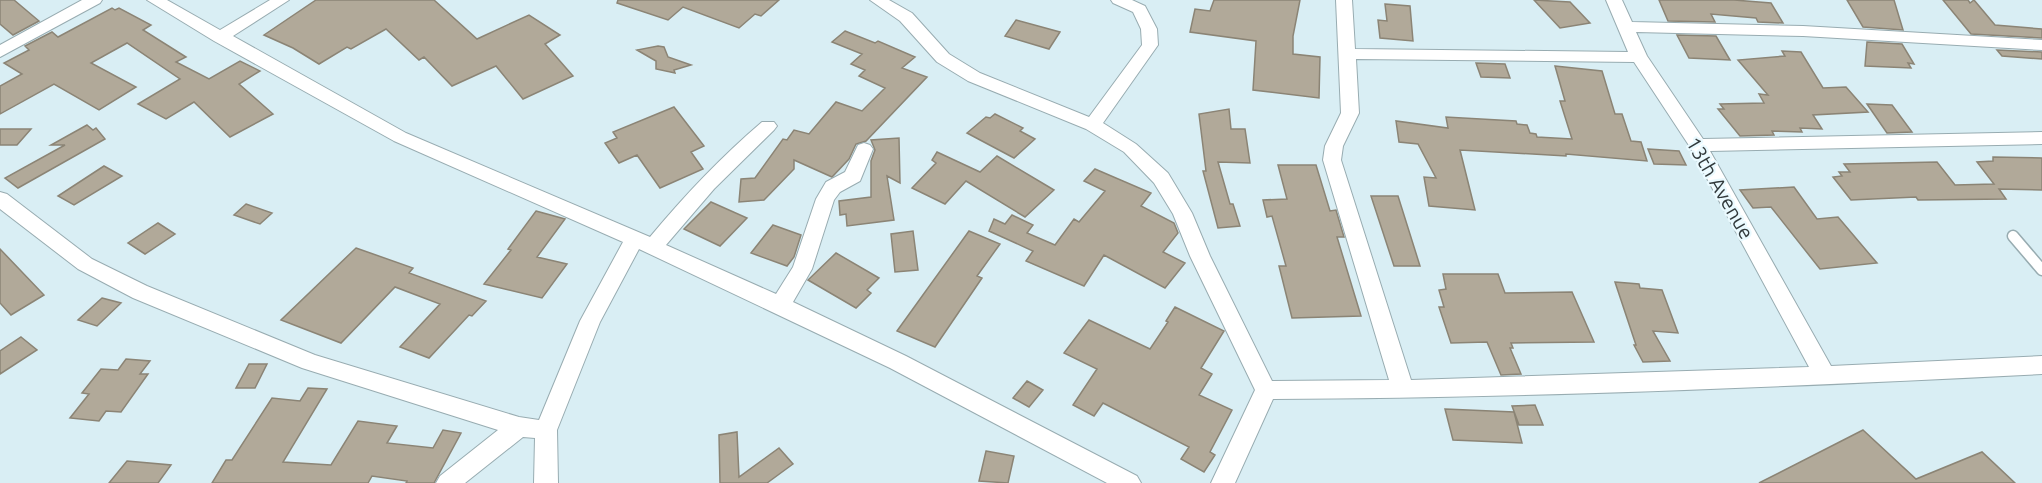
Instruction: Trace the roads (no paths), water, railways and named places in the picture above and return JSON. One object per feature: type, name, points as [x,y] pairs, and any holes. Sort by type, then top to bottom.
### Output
[{"type":"street","points":[[0,52],[94,0]]},
{"type":"street","points":[[155,0],[400,137],[780,304],[898,362],[1130,483]]},
{"type":"street","points":[[220,38],[281,0]]},
{"type":"street","points":[[878,0],[906,17],[943,58],[958,68],[974,77],[1092,125],[1130,148],[1161,178],[1182,213],[1200,256],[1266,390]]},
{"type":"street","points":[[1092,125],[1150,45],[1149,29],[1137,4],[1119,0]]},
{"type":"street","points":[[1344,0],[1350,113],[1347,123],[1331,146],[1332,160],[1403,390]]},
{"type":"street","name":"13th Avenue","points":[[1614,0],[1639,57],[1698,146],[1825,376]]},
{"type":"street","points":[[1626,27],[1803,32],[2042,45]]},
{"type":"street","points":[[1348,54],[1639,57]]},
{"type":"street","points":[[546,483],[546,430],[590,321],[644,243],[768,126]]},
{"type":"street","points":[[1698,146],[2042,138]]},
{"type":"street","points":[[780,304],[802,269],[825,199],[833,187],[854,176],[864,149]]},
{"type":"street","points":[[0,199],[85,264],[140,292],[310,362],[519,427],[546,430]]},
{"type":"street","points":[[1266,390],[1403,390],[1825,376],[2042,365]]},
{"type":"street","points":[[1223,483],[1266,390]]},
{"type":"street","points":[[448,483],[519,427]]},
{"type":"lane","points":[[2013,236],[2042,270]]}]
